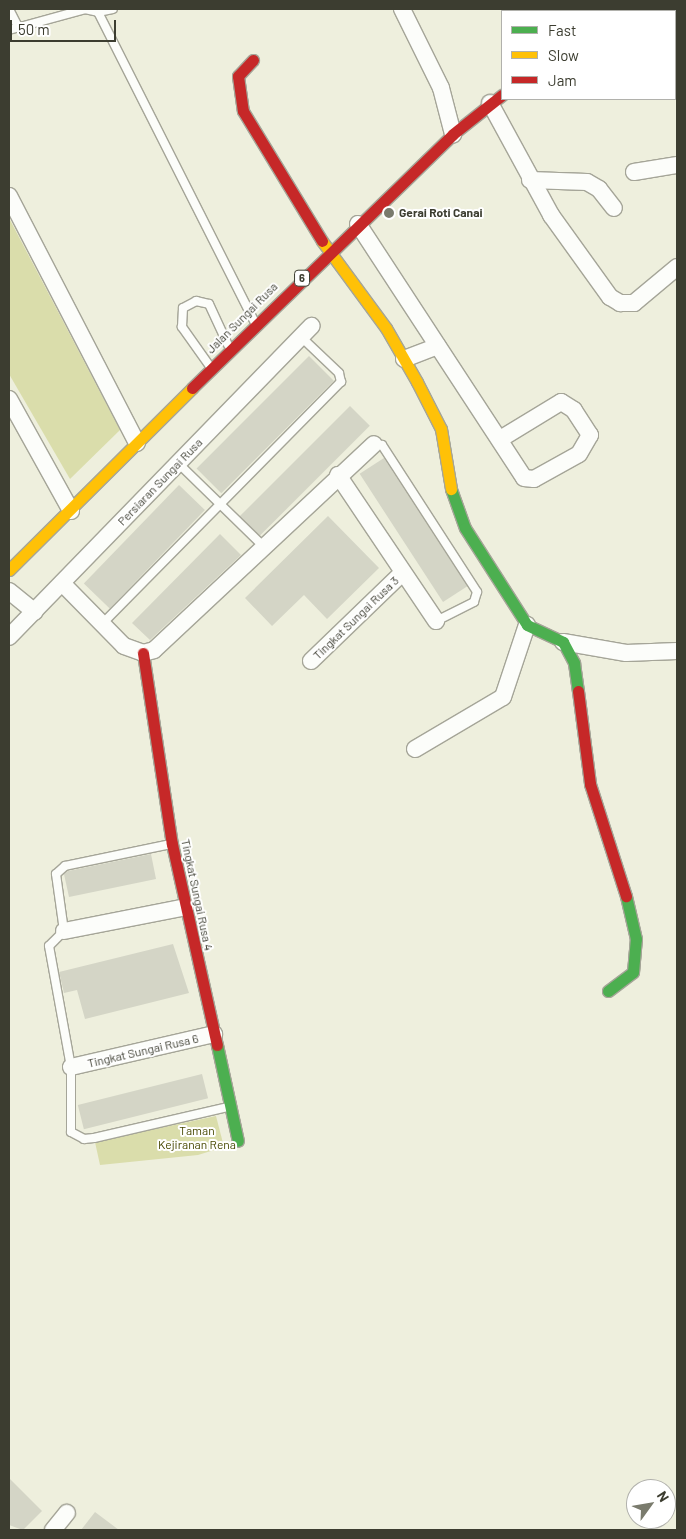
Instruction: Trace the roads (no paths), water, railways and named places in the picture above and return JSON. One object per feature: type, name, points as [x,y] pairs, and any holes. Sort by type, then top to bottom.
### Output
[{"type":"street","points":[[402,9],[441,88],[454,134]]},
{"type":"street","points":[[253,60],[238,76],[240,103],[299,210],[404,358],[441,430],[456,507],[527,625],[563,642],[626,654],[677,651]]},
{"type":"street","points":[[496,99],[530,180],[598,284],[620,304],[642,298],[677,268]]},
{"type":"street","name":"Jalan Sungai Rusa","points":[[9,570],[71,511],[255,323],[454,134],[496,99]]},
{"type":"street","points":[[634,172],[677,165]]},
{"type":"street","points":[[530,180],[587,182],[599,189],[614,208]]},
{"type":"street","points":[[9,196],[137,443]]},
{"type":"street","points":[[358,224],[529,480],[579,454],[590,435],[574,410],[561,402],[502,438]]},
{"type":"street","name":"Persiaran Sungai Rusa","points":[[9,637],[306,331]]},
{"type":"street","points":[[404,358],[438,346]]},
{"type":"street","points":[[9,399],[71,511]]},
{"type":"street","points":[[62,583],[101,625],[124,646],[144,653],[158,647],[262,545],[374,444]]},
{"type":"street","points":[[338,475],[401,574],[436,622]]},
{"type":"street","name":"Tingkat Sungai Rusa 3","points":[[310,661],[401,574]]},
{"type":"street","points":[[9,590],[35,612]]},
{"type":"street","points":[[414,748],[503,697],[527,625]]},
{"type":"street","points":[[563,642],[574,662],[580,691],[590,784],[619,866],[636,938],[634,972],[608,991]]},
{"type":"street","name":"Tingkat Sungai Rusa 4","points":[[144,653],[172,844],[238,1141]]},
{"type":"street","points":[[64,931],[186,907]]},
{"type":"street","name":"Tingkat Sungai Rusa 6","points":[[71,1067],[214,1034]]},
{"type":"street","points":[[53,1530],[67,1512]]},
{"type":"lane","points":[[9,9],[18,27]]},
{"type":"lane","points":[[9,30],[85,9],[98,12],[114,9]]},
{"type":"lane","points":[[98,12],[255,323]]},
{"type":"lane","points":[[212,368],[182,327],[183,308],[196,300],[209,304],[230,349]]},
{"type":"lane","points":[[101,625],[341,382],[339,373],[306,331]]},
{"type":"lane","points":[[374,444],[382,445],[477,592],[474,602],[436,622]]},
{"type":"lane","points":[[178,463],[262,545]]},
{"type":"lane","points":[[172,844],[60,869],[56,881],[64,931],[49,946],[71,1067],[71,1132],[84,1139],[230,1107]]},
{"type":"place","name":"Gerai Roti Canai","points":[[389,213]]},
{"type":"park label","name":"Taman Kejiranan Rena","points":[[197,1138]]}]
